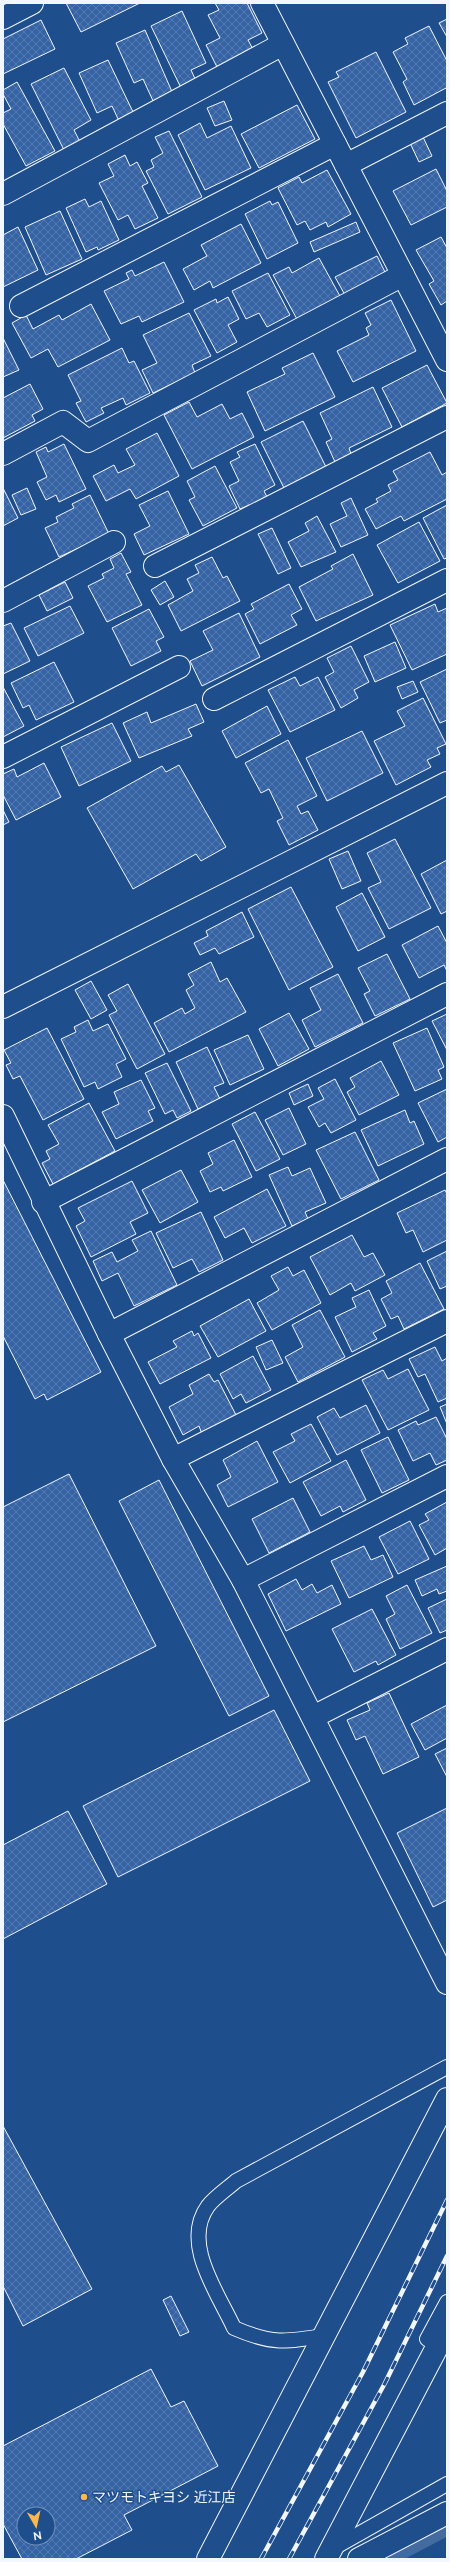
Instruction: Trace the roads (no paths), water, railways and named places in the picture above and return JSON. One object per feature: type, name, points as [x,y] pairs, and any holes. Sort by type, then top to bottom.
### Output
[{"type":"street","points":[[3,18],[32,3]]},
{"type":"street","points":[[262,3],[403,275],[439,324],[447,360]]},
{"type":"street","points":[[3,194],[283,44]]},
{"type":"street","points":[[346,165],[447,113]]},
{"type":"street","points":[[21,306],[335,144]]},
{"type":"street","points":[[3,454],[63,422],[88,441],[403,275]]},
{"type":"street","points":[[155,566],[447,417]]},
{"type":"street","points":[[3,601],[114,542]]},
{"type":"street","points":[[214,699],[447,580]]},
{"type":"street","points":[[3,757],[179,667]]},
{"type":"street","points":[[3,1007],[447,783]]},
{"type":"street","points":[[44,1202],[447,994]]},
{"type":"street","points":[[3,1116],[109,1334],[174,1459],[243,1580],[447,1984]]},
{"type":"street","points":[[109,1334],[447,1159]]},
{"type":"street","points":[[174,1459],[447,1321]]},
{"type":"street","points":[[243,1580],[447,1476]]},
{"type":"street","points":[[313,1717],[447,1650]]},
{"type":"street","points":[[208,2559],[447,2099]]},
{"type":"street","points":[[329,2554],[447,2328]]},
{"type":"street","points":[[359,2559],[447,2513]]},
{"type":"lane","points":[[377,2256],[332,2335],[284,2342],[258,2338],[234,2328],[202,2260],[197,2232],[208,2206],[236,2181],[447,2068]]},
{"type":"lane","points":[[427,2339],[447,2302]]},
{"type":"lane","points":[[329,2554],[447,2484]]},
{"type":"waterway","points":[[394,2559],[447,2531]]},
{"type":"railway","points":[[261,2559],[363,2372],[447,2200]]},
{"type":"railway","points":[[289,2559],[385,2383],[447,2256]]},
{"type":"place","name":"マツモトキヨシ 近江店","points":[[84,2497]]}]
